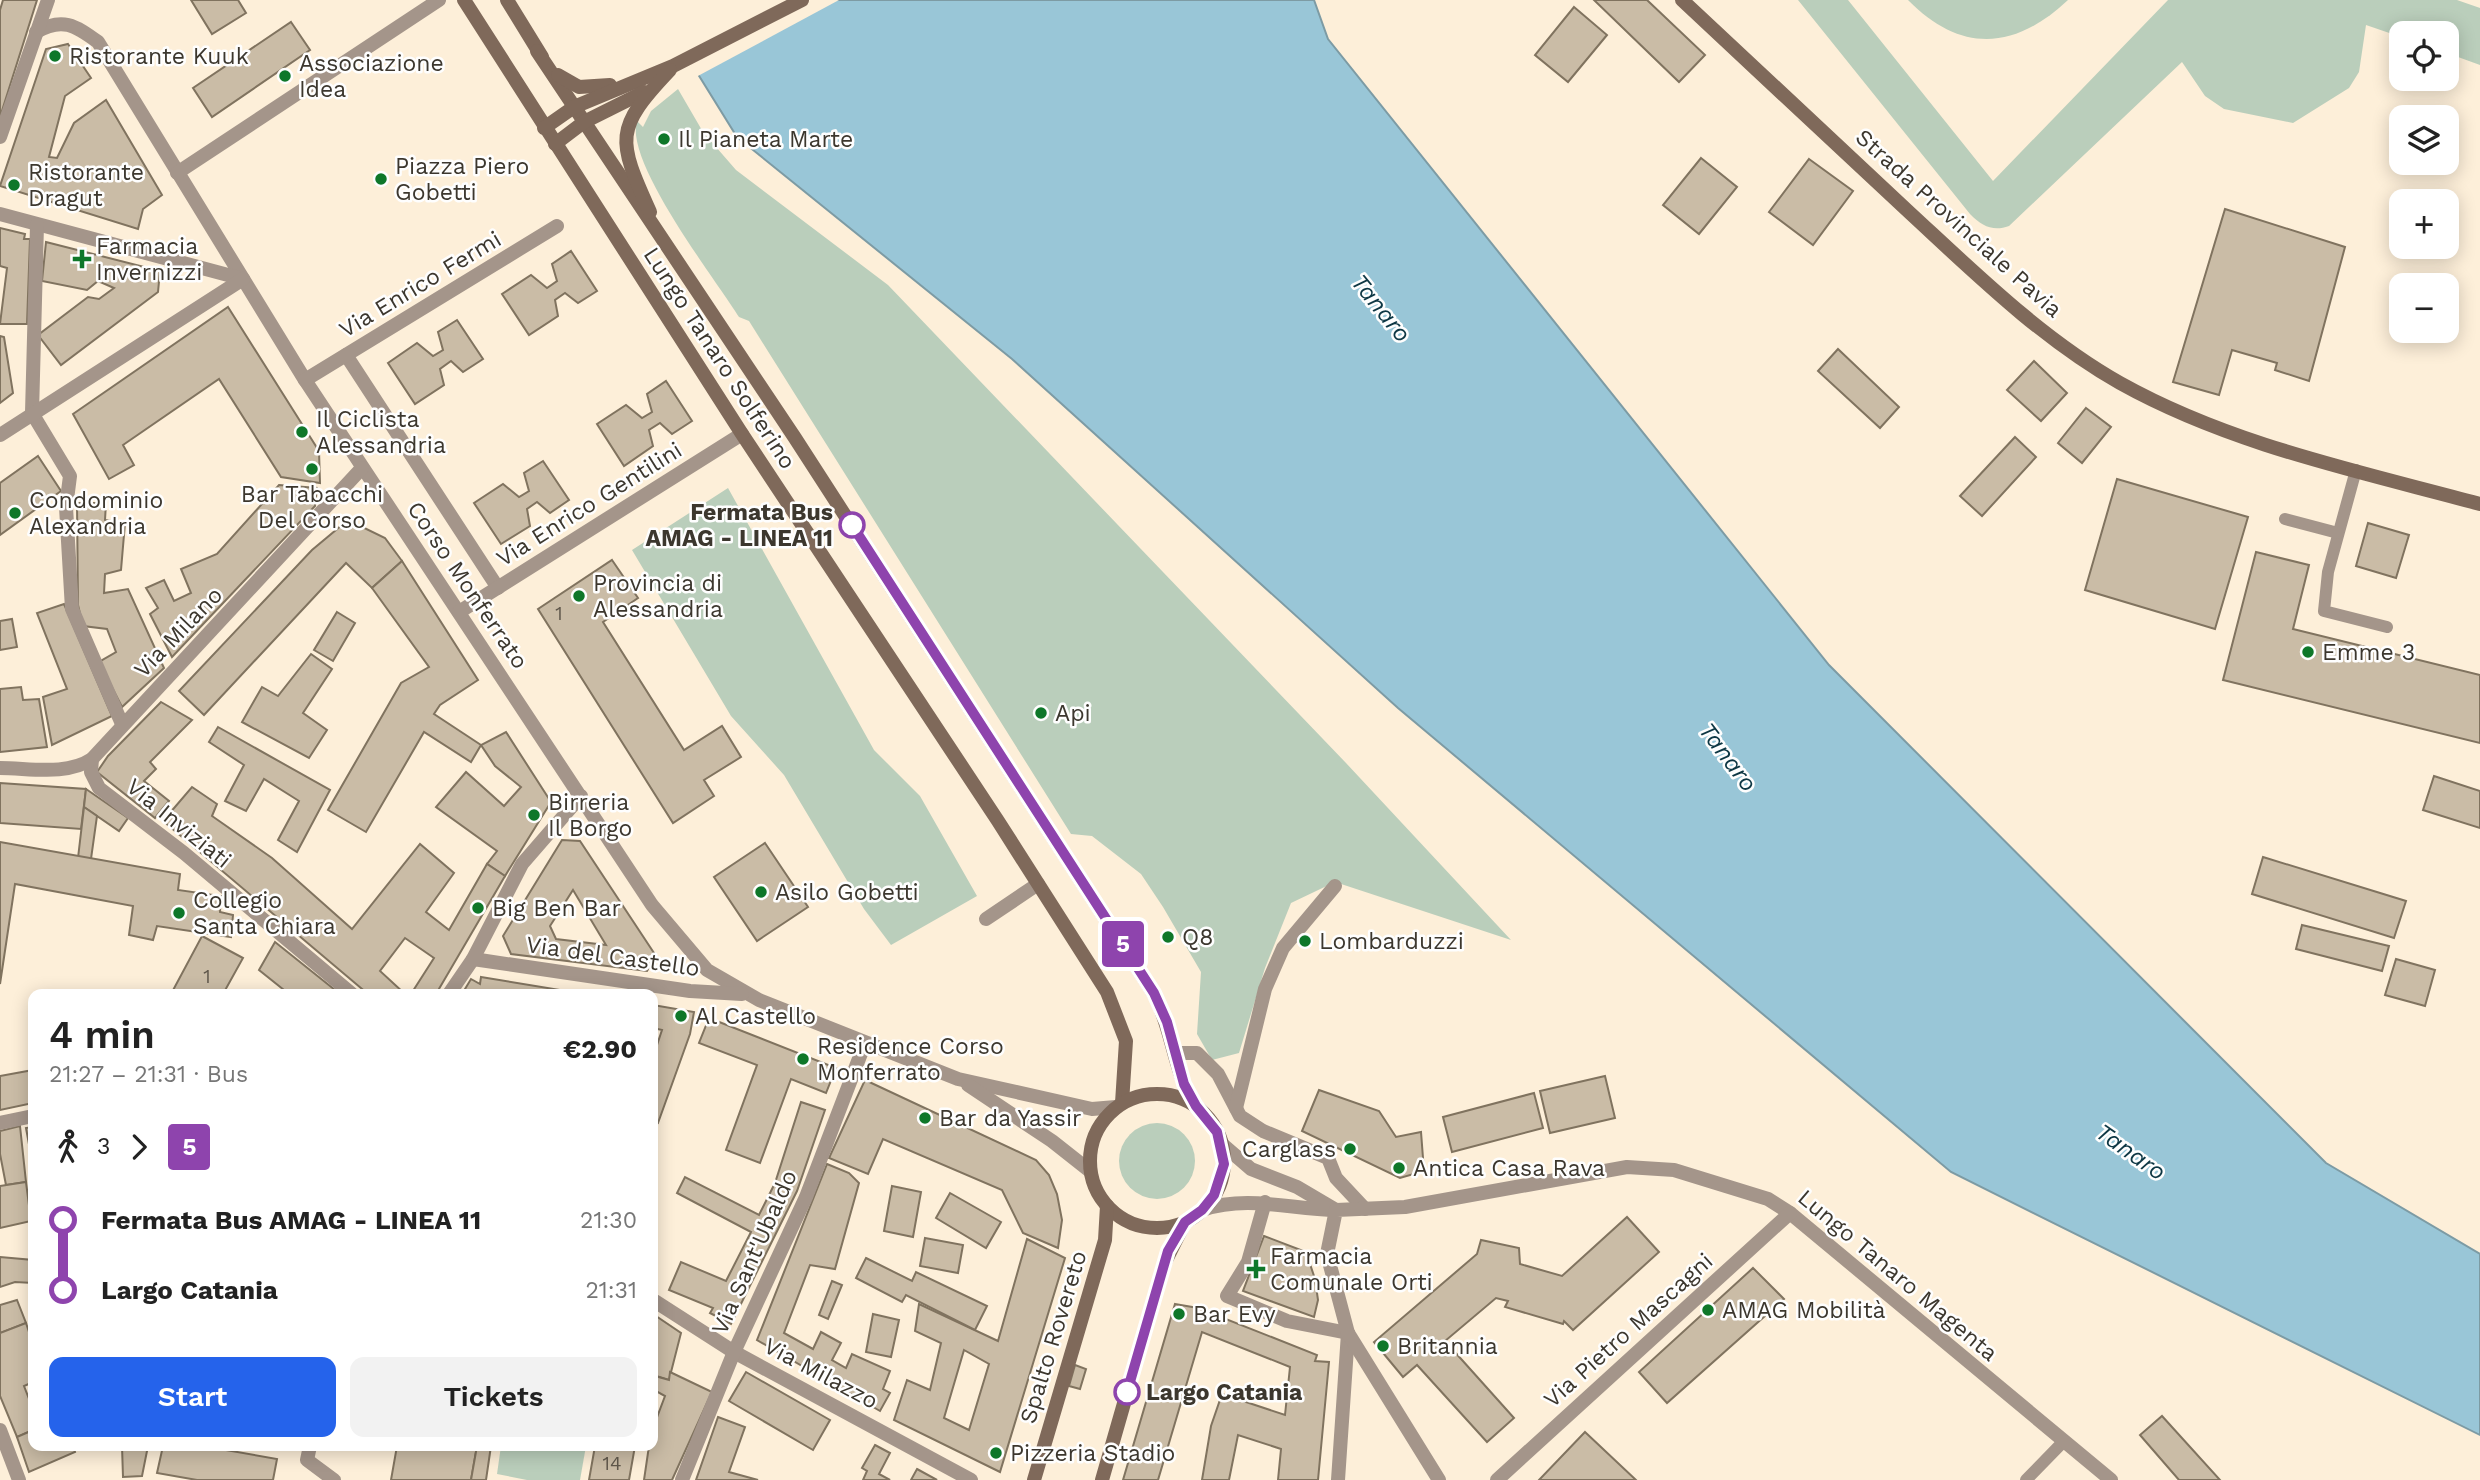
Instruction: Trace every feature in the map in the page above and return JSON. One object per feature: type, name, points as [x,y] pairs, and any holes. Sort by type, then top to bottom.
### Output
[{"type":"main road","name":"Lungo Tanaro Solferino","points":[[464,0],[742,434],[1107,992],[1124,1029],[1127,1054],[1119,1105]]},
{"type":"main road","points":[[507,0],[537,51],[564,80],[575,86],[602,87],[622,81],[632,82]]},
{"type":"main road","points":[[544,128],[574,107],[673,66],[802,0]]},
{"type":"main road","name":"Strada Provinciale Pavia","points":[[1682,0],[1986,283],[2050,335],[2119,382],[2171,408],[2272,448],[2480,503]]},
{"type":"main road","name":"Lungo Tanaro Solferino","points":[[537,51],[887,578],[1154,993],[1167,1022],[1184,1084],[1196,1106]]},
{"type":"main road","name":"Lungo Tanaro Solferino","points":[[673,66],[635,108],[629,120],[627,154],[649,211],[676,259]]},
{"type":"main road","points":[[555,144],[584,122],[652,89]]},
{"type":"main road","points":[[1160,1094],[1179,1097],[1196,1106],[1210,1121],[1222,1144],[1222,1177],[1214,1195],[1202,1210],[1185,1222],[1167,1227],[1147,1227],[1128,1222],[1107,1206],[1096,1190],[1090,1171],[1090,1152],[1096,1132],[1119,1105],[1140,1096],[1160,1094]]},
{"type":"main road","name":"Spalto Rovereto","points":[[1034,1480],[1105,1240],[1107,1206]]},
{"type":"main road","points":[[1102,1480],[1164,1264],[1185,1222]]},
{"type":"street","points":[[0,137],[48,0]]},
{"type":"street","points":[[177,173],[439,0]]},
{"type":"street","name":"Corso Monferrato","points":[[36,32],[51,23],[77,26],[98,42],[362,468],[672,931],[707,970],[747,994],[958,1079],[1092,1109],[1119,1105]]},
{"type":"street","points":[[0,214],[243,279]]},
{"type":"street","points":[[37,225],[32,413],[70,476],[66,507],[72,609],[122,724]]},
{"type":"street","name":"Via Enrico Fermi","points":[[305,380],[557,226]]},
{"type":"street","points":[[0,435],[243,279]]},
{"type":"street","name":"Corso Monferrato","points":[[346,355],[498,588]]},
{"type":"street","name":"Via Enrico Gentilini","points":[[459,612],[742,434]]},
{"type":"street","name":"Via Milano","points":[[92,759],[362,468]]},
{"type":"street","points":[[0,768],[62,769],[79,766],[92,759]]},
{"type":"street","name":"Via Inviziati","points":[[92,759],[91,772],[99,788],[184,853],[346,989]]},
{"type":"street","points":[[452,989],[473,959],[522,864],[581,796]]},
{"type":"street","points":[[986,919],[1038,884]]},
{"type":"street","points":[[1236,1108],[1265,989],[1283,948],[1335,886]]},
{"type":"street","name":"Via del Castello","points":[[473,959],[690,991],[747,994]]},
{"type":"street","name":"Via Sant'Ubaldo","points":[[682,1480],[734,1352],[806,1197],[865,1043]]},
{"type":"street","points":[[1175,1053],[1197,1054],[1218,1074],[1240,1116],[1263,1131],[1328,1158],[1336,1178],[1365,1209]]},
{"type":"street","name":"Corso Monferrato","points":[[958,1079],[1052,1141],[1090,1171]]},
{"type":"street","points":[[0,1123],[28,1117]]},
{"type":"street","points":[[1222,1144],[1251,1169],[1297,1187],[1336,1210],[1327,1254],[1348,1333],[1439,1480]]},
{"type":"street","name":"Lungo Tanaro Magenta","points":[[1202,1210],[1232,1202],[1265,1202],[1336,1210],[1405,1207],[1627,1167],[1674,1170],[1768,1199],[1790,1213],[2111,1480]]},
{"type":"street","points":[[1265,1202],[1248,1262],[1227,1296],[1287,1321],[1348,1333]]},
{"type":"street","name":"Via Pietro Mascagni","points":[[1497,1480],[1790,1213]]},
{"type":"street","name":"Via Milazzo","points":[[658,1303],[734,1352],[971,1480]]},
{"type":"street","points":[[1338,1480],[1348,1333]]},
{"type":"street","points":[[0,1430],[19,1480]]},
{"type":"street","points":[[309,1451],[307,1460],[334,1480]]},
{"type":"lane","points":[[2356,470],[2328,572],[2324,611],[2387,628]]},
{"type":"lane","points":[[2285,519],[2338,533]]},
{"type":"lane","points":[[2026,1480],[2064,1441]]},
{"type":"green space","points":[[1798,0],[1848,0],[1993,181],[2168,0],[2457,0],[2480,8],[2480,65],[2459,57],[2459,21],[2389,21],[2389,33],[2366,25],[2359,72],[2349,88],[2293,123],[2224,109],[2205,96],[2182,62],[2009,226],[1993,228],[1983,225],[1970,214]]},
{"type":"green space","points":[[1908,0],[2068,0],[2028,29],[1988,39],[1968,37],[1948,30],[1928,18]]},
{"type":"green space","points":[[678,89],[703,132],[736,170],[888,285],[1346,763],[1511,940],[1335,882],[1291,903],[1265,968],[1239,1053],[1212,1060],[1197,1034],[1201,972],[1163,907],[1141,874],[1092,836],[1071,834],[749,321],[739,317],[657,191],[637,139],[637,121],[643,127],[651,111]]},
{"type":"green space","points":[[728,488],[874,750],[920,796],[977,896],[891,945],[864,909],[784,775],[731,716],[632,550]]},
{"type":"green space","points":[[1157,1123],[1171,1126],[1184,1134],[1192,1147],[1195,1161],[1192,1175],[1184,1188],[1171,1196],[1157,1199],[1143,1196],[1130,1188],[1122,1175],[1119,1161],[1122,1147],[1130,1134],[1143,1126]]},
{"type":"green space","points":[[500,1451],[585,1451],[580,1480],[527,1480],[497,1474]]},
{"type":"water","name":"Tanaro","points":[[652,0],[1314,0],[1328,39],[1829,665],[2326,1163],[2480,1254],[2480,1435],[1951,1172],[1398,708],[1012,359],[737,137]]},
{"type":"pier","points":[[648,0],[839,0],[696,77]]},
{"type":"building","points":[[3,0],[37,0],[0,117],[0,10]]},
{"type":"building","points":[[191,0],[238,0],[246,13],[212,34]]},
{"type":"building","points":[[1594,0],[1647,0],[1705,55],[1679,82]]},
{"type":"building","points":[[1574,7],[1607,35],[1568,82],[1535,55]]},
{"type":"building","points":[[291,22],[310,50],[212,117],[193,88]]},
{"type":"building","points":[[68,44],[91,78],[65,96],[49,157],[57,158],[74,123],[106,100],[162,195],[143,209],[138,229],[0,186],[46,49]]},
{"type":"building","points":[[1701,158],[1737,187],[1699,234],[1663,205]]},
{"type":"building","points":[[1809,159],[1853,191],[1813,245],[1769,212]]},
{"type":"building","points":[[2225,209],[2345,247],[2309,381],[2275,370],[2277,363],[2232,350],[2219,395],[2173,382]]},
{"type":"building","points":[[0,228],[25,234],[24,239],[30,239],[27,324],[0,324],[7,268],[0,266]]},
{"type":"building","points":[[46,242],[160,271],[158,292],[61,365],[38,335],[88,297],[99,299],[114,288],[98,281],[87,290],[42,281]]},
{"type":"building","points":[[571,251],[597,291],[578,303],[565,293],[555,300],[558,316],[529,335],[502,294],[531,275],[547,288],[557,281],[552,264]]},
{"type":"building","points":[[228,307],[319,451],[320,483],[281,477],[219,379],[123,445],[134,465],[109,479],[73,414]]},
{"type":"building","points":[[457,320],[483,359],[463,372],[451,361],[440,369],[444,385],[415,404],[388,363],[417,343],[433,356],[443,350],[438,332]]},
{"type":"building","points":[[0,336],[4,337],[13,393],[0,403]]},
{"type":"building","points":[[1838,349],[1899,407],[1880,428],[1818,371]]},
{"type":"building","points":[[2034,361],[2067,393],[2041,421],[2007,390]]},
{"type":"building","points":[[666,381],[692,421],[672,434],[660,423],[649,430],[653,446],[624,466],[597,424],[626,405],[642,418],[652,412],[647,394]]},
{"type":"building","points":[[2086,408],[2111,427],[2082,463],[2058,443]]},
{"type":"building","points":[[2015,437],[2036,457],[1982,516],[1960,496]]},
{"type":"building","name":"Condominio Alexandria","points":[[38,456],[61,491],[0,535],[0,483]]},
{"type":"building","points":[[543,461],[569,500],[550,513],[537,502],[527,509],[530,526],[501,544],[474,503],[503,484],[519,497],[529,491],[524,473]]},
{"type":"building","points":[[2117,479],[2248,517],[2215,629],[2085,590]]},
{"type":"building","points":[[279,485],[317,488],[315,506],[172,657],[150,614],[158,608],[146,588],[164,580],[174,601],[191,593],[181,569],[217,554]]},
{"type":"building","points":[[77,503],[106,503],[105,520],[125,523],[121,570],[105,574],[104,593],[128,589],[164,668],[122,707],[99,662],[116,652],[107,629],[83,626],[78,605]]},
{"type":"building","points":[[348,520],[385,538],[402,561],[372,588],[346,563],[204,715],[179,691],[312,550]]},
{"type":"building","points":[[2368,523],[2409,535],[2396,578],[2356,566]]},
{"type":"building","name":"Emme 3","points":[[2256,552],[2309,565],[2293,629],[2480,675],[2480,743],[2223,680]]},
{"type":"building","points":[[612,560],[638,598],[603,622],[684,750],[722,726],[741,757],[704,780],[714,796],[673,823],[538,609]]},
{"type":"building","points":[[402,561],[478,680],[440,705],[434,714],[481,745],[471,762],[424,732],[366,832],[328,810],[401,683],[429,667],[372,588]]},
{"type":"building","points":[[64,604],[112,716],[52,745],[43,697],[67,689],[37,613]]},
{"type":"building","points":[[337,612],[355,623],[333,661],[314,650]]},
{"type":"building","points":[[12,619],[17,647],[0,650],[0,621]]},
{"type":"building","points":[[311,654],[332,669],[303,713],[327,730],[309,758],[242,722],[262,687],[278,696]]},
{"type":"building","points":[[21,687],[23,700],[39,699],[47,747],[0,752],[0,689]]},
{"type":"building","points":[[161,702],[192,720],[150,762],[156,769],[144,781],[169,801],[155,818],[97,772],[108,756]]},
{"type":"building","points":[[218,727],[330,790],[297,852],[278,840],[299,801],[264,779],[246,811],[225,801],[244,765],[209,742]]},
{"type":"building","points":[[506,732],[551,802],[505,876],[487,864],[497,851],[436,807],[466,772],[504,806],[521,787],[495,766],[481,745]]},
{"type":"building","points":[[2434,776],[2480,791],[2480,828],[2423,810]]},
{"type":"building","points":[[0,783],[86,789],[81,829],[0,823]]},
{"type":"building","points":[[192,787],[217,804],[212,816],[272,858],[352,929],[420,844],[454,873],[426,912],[449,930],[487,864],[505,876],[439,989],[414,989],[434,958],[405,938],[380,971],[400,989],[362,989],[163,821]]},
{"type":"building","points":[[86,789],[128,818],[119,831],[84,807]]},
{"type":"building","points":[[84,807],[97,816],[91,859],[78,858]]},
{"type":"building","points":[[562,840],[580,841],[656,956],[647,971],[511,954],[503,936]],"holes":[[[573,890],[606,945],[556,939],[550,926]]]},
{"type":"building","name":"Collegio Santa Chiara","points":[[0,842],[180,874],[178,890],[221,896],[220,912],[233,915],[231,937],[157,926],[153,940],[129,935],[133,906],[15,884],[0,984]]},
{"type":"building","name":"Asilo Gobetti","points":[[765,843],[808,907],[757,941],[714,877]]},
{"type":"building","points":[[2263,857],[2406,901],[2394,938],[2252,894]]},
{"type":"building","points":[[2302,925],[2389,946],[2382,971],[2296,949]]},
{"type":"building","points":[[202,936],[243,958],[226,989],[174,989]]},
{"type":"building","points":[[275,942],[334,989],[283,989],[259,970]]},
{"type":"building","points":[[2396,959],[2435,970],[2425,1006],[2385,995]]},
{"type":"building","points":[[481,977],[554,989],[465,989],[471,979],[480,984]]},
{"type":"building","points":[[658,1006],[694,1012],[690,1034],[658,1123],[658,1042],[662,1030],[658,1029]]},
{"type":"building","points":[[709,1018],[836,1068],[826,1093],[791,1079],[760,1163],[726,1150],[757,1065],[699,1043]]},
{"type":"building","points":[[28,1071],[28,1104],[0,1110],[0,1076]]},
{"type":"building","points":[[1605,1076],[1615,1118],[1550,1133],[1540,1091]]},
{"type":"building","points":[[865,1080],[1036,1160],[1049,1175],[1057,1194],[1062,1220],[1058,1248],[1023,1233],[1002,1190],[883,1139],[868,1174],[829,1158]]},
{"type":"building","points":[[1319,1090],[1379,1111],[1396,1137],[1421,1132],[1424,1171],[1400,1178],[1302,1131]]},
{"type":"building","points":[[1534,1093],[1543,1128],[1452,1152],[1443,1117]]},
{"type":"building","points":[[801,1102],[825,1110],[797,1191],[731,1324],[710,1313],[713,1308],[669,1290],[681,1262],[726,1281],[751,1232],[677,1193],[685,1177],[759,1215],[775,1183]]},
{"type":"building","points":[[20,1126],[26,1182],[6,1185],[0,1154],[0,1131]]},
{"type":"building","points":[[827,1164],[849,1173],[859,1183],[835,1269],[810,1265],[784,1333],[813,1349],[821,1332],[841,1343],[832,1360],[846,1368],[852,1354],[890,1371],[883,1389],[890,1393],[880,1411],[757,1340]]},
{"type":"building","points":[[26,1182],[28,1222],[0,1228],[0,1186]]},
{"type":"building","points":[[892,1186],[921,1192],[913,1237],[884,1231]]},
{"type":"building","points":[[950,1193],[1001,1222],[986,1248],[936,1218]]},
{"type":"building","points":[[1627,1217],[1659,1252],[1573,1330],[1564,1321],[1563,1324],[1505,1307],[1508,1301],[1496,1298],[1445,1341],[1514,1418],[1487,1442],[1417,1365],[1403,1377],[1374,1342],[1477,1254],[1481,1240],[1519,1248],[1520,1264],[1562,1276]]},
{"type":"building","points":[[1264,1236],[1306,1252],[1315,1279],[1318,1300],[1314,1317],[1243,1291]]},
{"type":"building","points":[[925,1238],[963,1245],[958,1273],[920,1266]]},
{"type":"building","points":[[1027,1239],[1065,1258],[1000,1472],[894,1420],[907,1380],[930,1390],[941,1343],[915,1331],[919,1304],[998,1341]],"holes":[[[964,1350],[989,1364],[969,1430],[944,1418]]]},
{"type":"building","points":[[0,1257],[28,1260],[28,1283],[15,1282],[0,1287]]},
{"type":"building","points":[[866,1258],[912,1281],[916,1272],[987,1306],[975,1330],[906,1295],[902,1302],[856,1278]]},
{"type":"building","points":[[1753,1268],[1784,1299],[1667,1403],[1639,1372]]},
{"type":"building","points":[[832,1281],[842,1285],[828,1319],[819,1315]]},
{"type":"building","points":[[17,1300],[26,1323],[0,1333],[0,1305]]},
{"type":"building","points":[[1175,1304],[1198,1308],[1317,1355],[1315,1361],[1329,1362],[1318,1480],[1278,1480],[1281,1449],[1238,1435],[1229,1480],[1202,1480],[1211,1426],[1222,1394],[1285,1415],[1290,1367],[1202,1332],[1158,1480],[1123,1480]]},
{"type":"building","points":[[873,1314],[899,1320],[891,1357],[866,1352]]},
{"type":"building","points":[[658,1317],[681,1333],[669,1380],[658,1377]]},
{"type":"building","points":[[26,1323],[28,1329],[28,1384],[24,1386],[28,1396],[28,1432],[17,1437],[0,1396],[0,1333]]},
{"type":"building","points":[[1075,1365],[1086,1369],[1080,1389],[1069,1386]]},
{"type":"building","points":[[670,1372],[712,1392],[672,1480],[644,1480],[648,1451],[658,1451],[658,1415],[665,1396],[658,1392],[658,1377],[669,1380]]},
{"type":"building","points":[[746,1372],[830,1420],[813,1450],[729,1401]]},
{"type":"building","points":[[2162,1416],[2220,1480],[2179,1480],[2140,1435]]},
{"type":"building","points":[[718,1417],[745,1427],[729,1472],[758,1480],[696,1480]]},
{"type":"building","points":[[28,1432],[28,1451],[75,1452],[29,1472],[17,1437]]},
{"type":"building","points":[[1585,1432],[1636,1480],[1539,1480]]},
{"type":"building","points":[[875,1445],[890,1453],[879,1474],[890,1480],[863,1480],[867,1471],[862,1468]]},
{"type":"building","points":[[122,1451],[147,1451],[142,1476],[123,1477]]},
{"type":"building","points":[[162,1451],[231,1451],[277,1459],[273,1480],[197,1480],[157,1473]]},
{"type":"building","points":[[396,1451],[476,1451],[471,1480],[391,1480]]},
{"type":"building","points":[[476,1451],[490,1451],[486,1480],[471,1480]]},
{"type":"building","points":[[594,1451],[634,1451],[629,1480],[589,1480]]},
{"type":"building","points":[[917,1469],[937,1480],[911,1480]]},
{"type":"bus line","name":"5","points":[[852,525],[1154,993],[1167,1022],[1187,1091],[1220,1138],[1224,1164],[1220,1183],[1207,1206],[1185,1222],[1168,1251],[1127,1392]]},
{"type":"place","name":"Ristorante Kuuk","points":[[55,56]]},
{"type":"place","name":"Associazione Idea","points":[[285,76]]},
{"type":"place","name":"Il Pianeta Marte","points":[[664,139]]},
{"type":"place","name":"Piazza Piero Gobetti","points":[[381,179]]},
{"type":"place","name":"Ristorante Dragut","points":[[14,185]]},
{"type":"place","name":"Farmacia Invernizzi","points":[[82,259]]},
{"type":"place","name":"Il Ciclista Alessandria","points":[[302,432]]},
{"type":"place","name":"Bar Tabacchi Del Corso","points":[[312,469]]},
{"type":"place","name":"Condominio Alexandria","points":[[15,513]]},
{"type":"place","name":"Fermata Bus AMAG - LINEA 11","points":[[852,525]]},
{"type":"place","name":"Provincia di Alessandria","points":[[579,596]]},
{"type":"place","name":"Emme 3","points":[[2308,652]]},
{"type":"place","name":"Api","points":[[1041,713]]},
{"type":"place","name":"Birreria Il Borgo","points":[[534,815]]},
{"type":"place","name":"Asilo Gobetti","points":[[761,892]]},
{"type":"place","name":"Big Ben Bar","points":[[478,908]]},
{"type":"place","name":"Collegio Santa Chiara","points":[[179,913]]},
{"type":"place","name":"Q8","points":[[1168,937]]},
{"type":"place","name":"Lombarduzzi","points":[[1305,941]]},
{"type":"place","name":"Al Castello","points":[[681,1016]]},
{"type":"place","name":"Residence Corso Monferrato","points":[[803,1059]]},
{"type":"place","name":"Bar da Yassir","points":[[925,1118]]},
{"type":"place","name":"Carglass","points":[[1350,1149]]},
{"type":"place","name":"Antica Casa Rava","points":[[1399,1168]]},
{"type":"place","name":"Farmacia Comunale Orti","points":[[1256,1269]]},
{"type":"place","name":"AMAG Mobilità","points":[[1708,1310]]},
{"type":"place","name":"Bar Evy","points":[[1179,1314]]},
{"type":"place","name":"Britannia","points":[[1383,1346]]},
{"type":"place","name":"Largo Catania","points":[[1127,1392]]},
{"type":"place","name":"Pizzeria Stadio","points":[[996,1453]]}]
